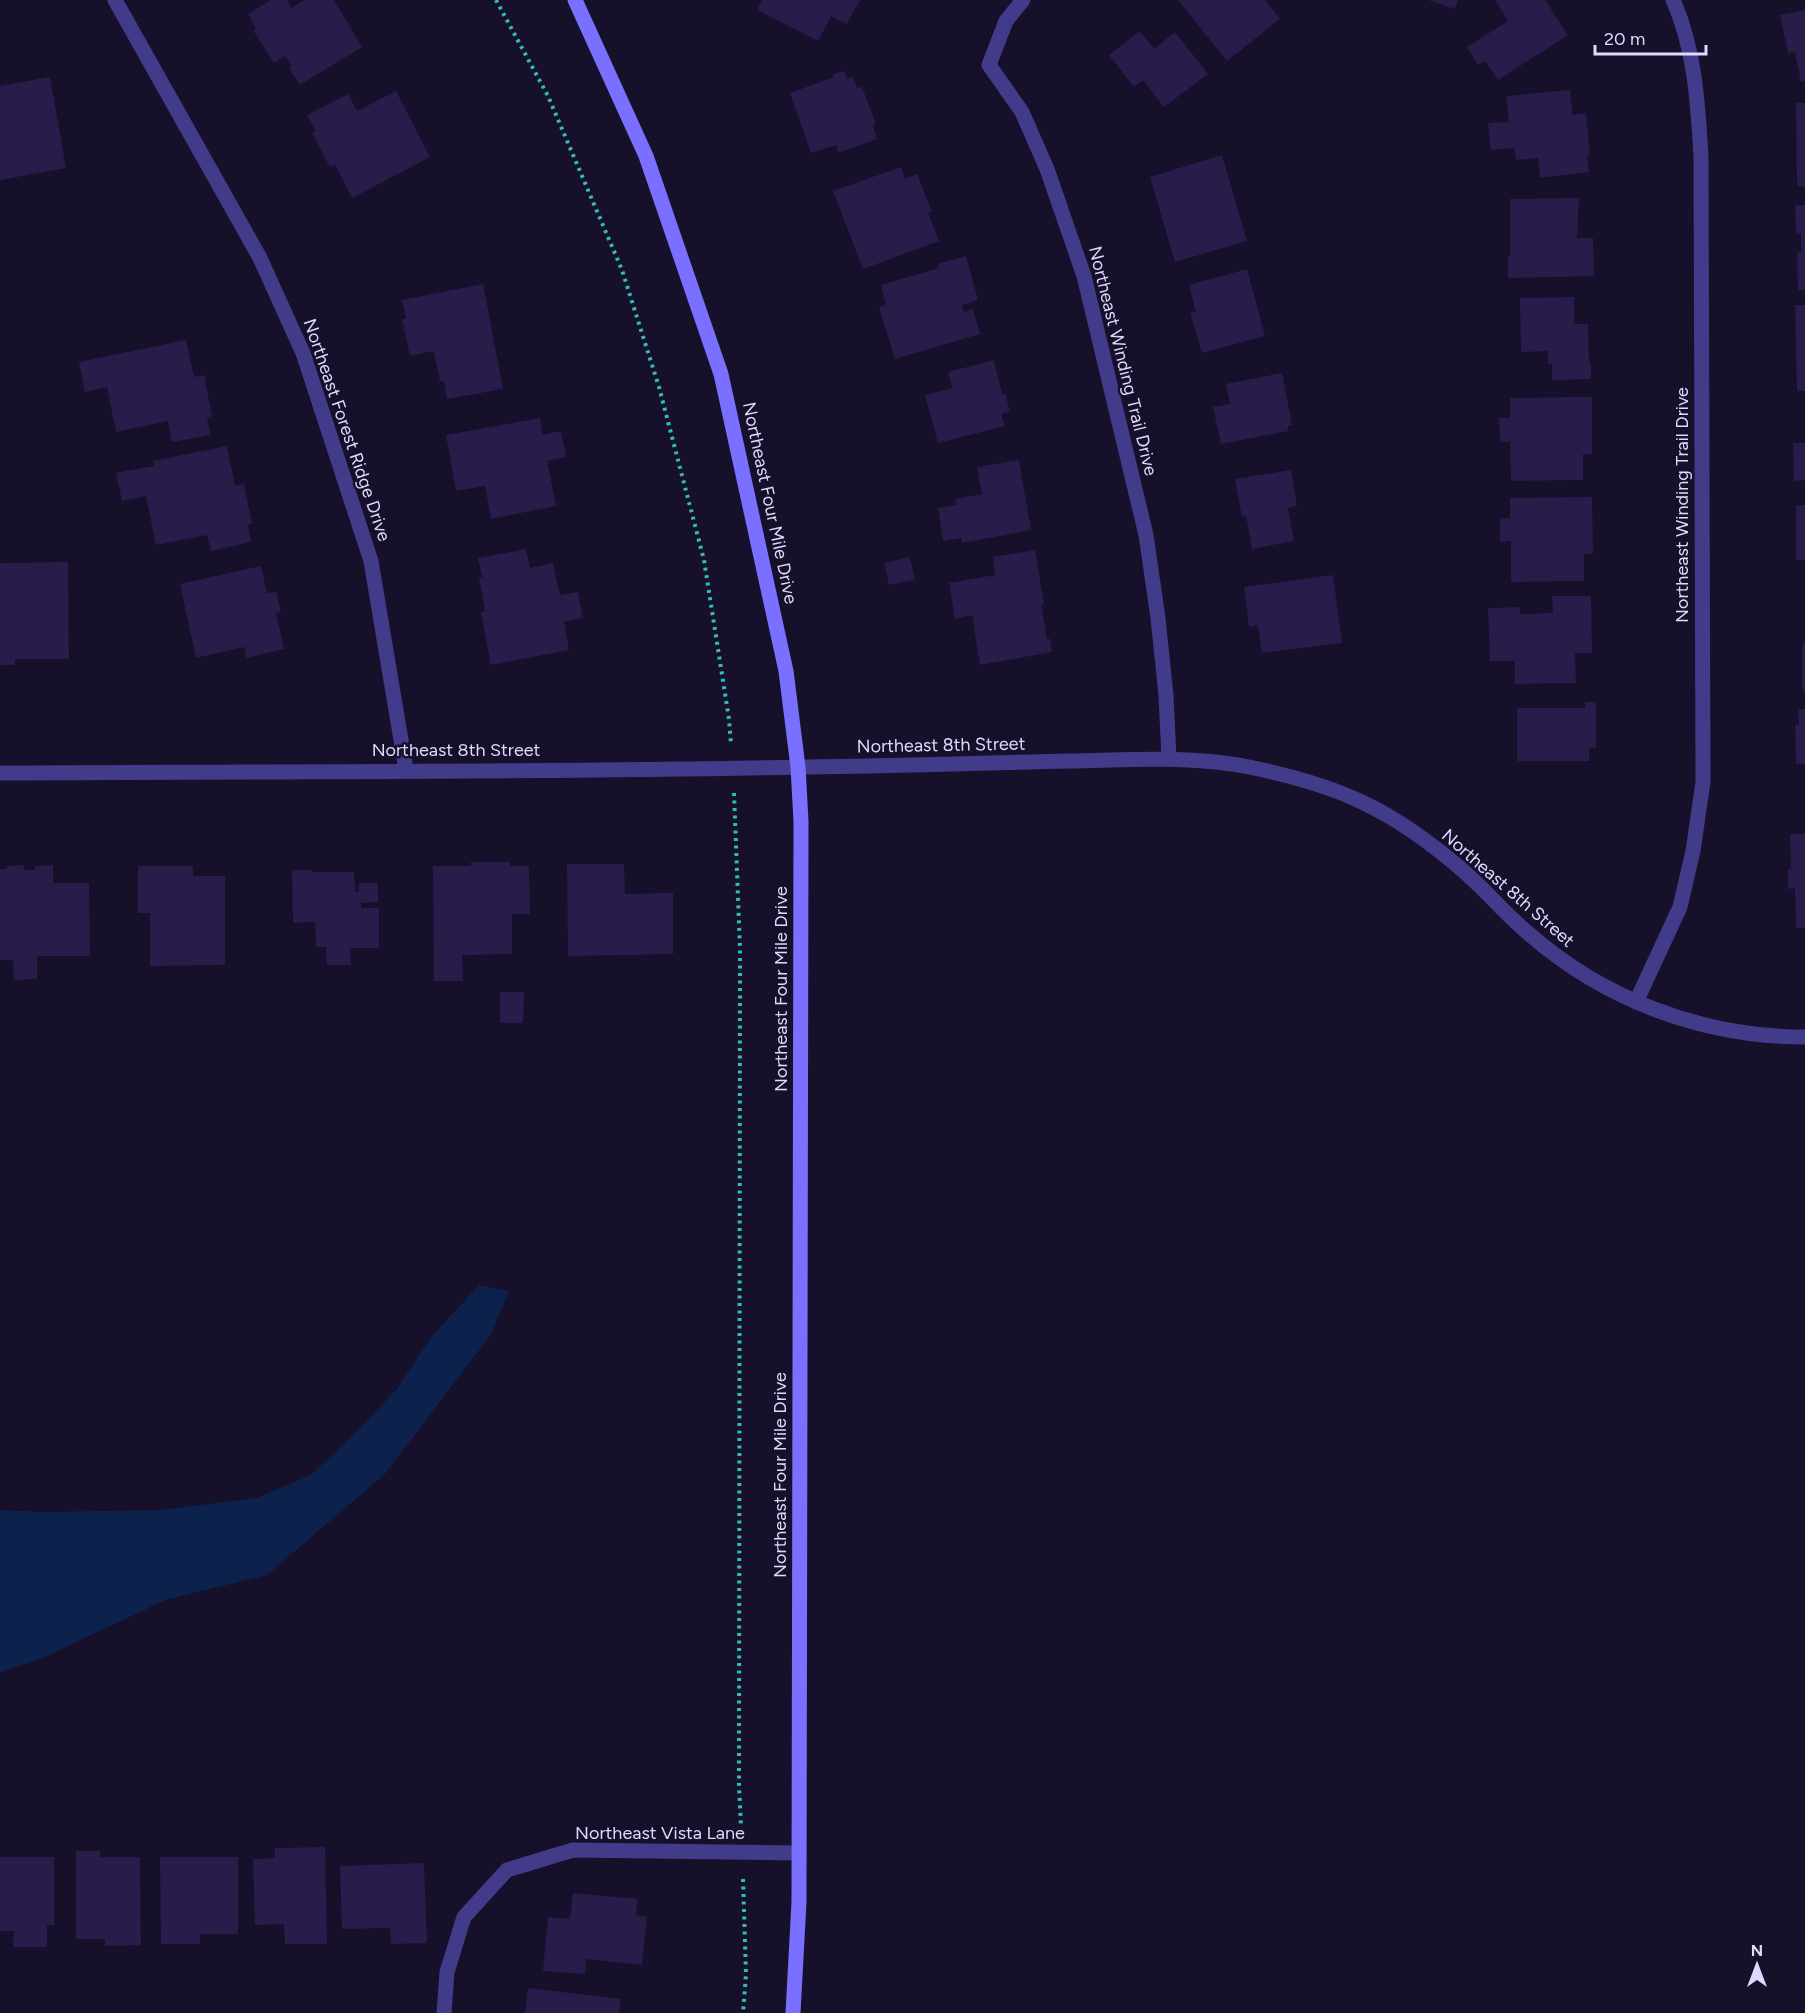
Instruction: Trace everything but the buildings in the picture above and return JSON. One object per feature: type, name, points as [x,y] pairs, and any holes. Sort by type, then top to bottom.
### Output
[{"type":"street","name":"Northeast Forest Ridge Drive","points":[[115,0],[260,258],[303,352],[371,561],[406,770]]},
{"type":"street","name":"Northeast Four Mile Drive","points":[[575,0],[646,156],[721,374],[786,671],[798,767],[801,821],[799,1902],[793,2013]]},
{"type":"street","name":"Northeast Winding Trail Drive","points":[[1023,0],[1006,21],[988,65],[1022,112],[1047,169],[1084,276],[1146,535],[1161,640],[1169,759]]},
{"type":"street","name":"Northeast Winding Trail Drive","points":[[1636,1002],[1680,907],[1693,851],[1703,782],[1701,157],[1697,90],[1683,22],[1672,0]]},
{"type":"street","name":"Northeast 8th Street","points":[[0,773],[732,768],[1169,759],[1244,766],[1308,782],[1365,804],[1413,833],[1460,868],[1554,956],[1592,980],[1636,1002],[1689,1022],[1734,1032],[1805,1037]]},
{"type":"street","name":"Northeast Vista Lane","points":[[444,2013],[447,1972],[464,1917],[507,1870],[573,1850],[799,1853]]},
{"type":"path","points":[[496,0],[548,96],[622,270],[658,387],[704,560],[729,719],[740,949],[739,1785],[746,1974],[743,2013]]},
{"type":"water","points":[[479,1285],[509,1291],[490,1336],[384,1475],[267,1575],[165,1600],[45,1657],[0,1673],[0,1510],[43,1512],[160,1510],[256,1498],[311,1475],[396,1390],[432,1336]]}]
